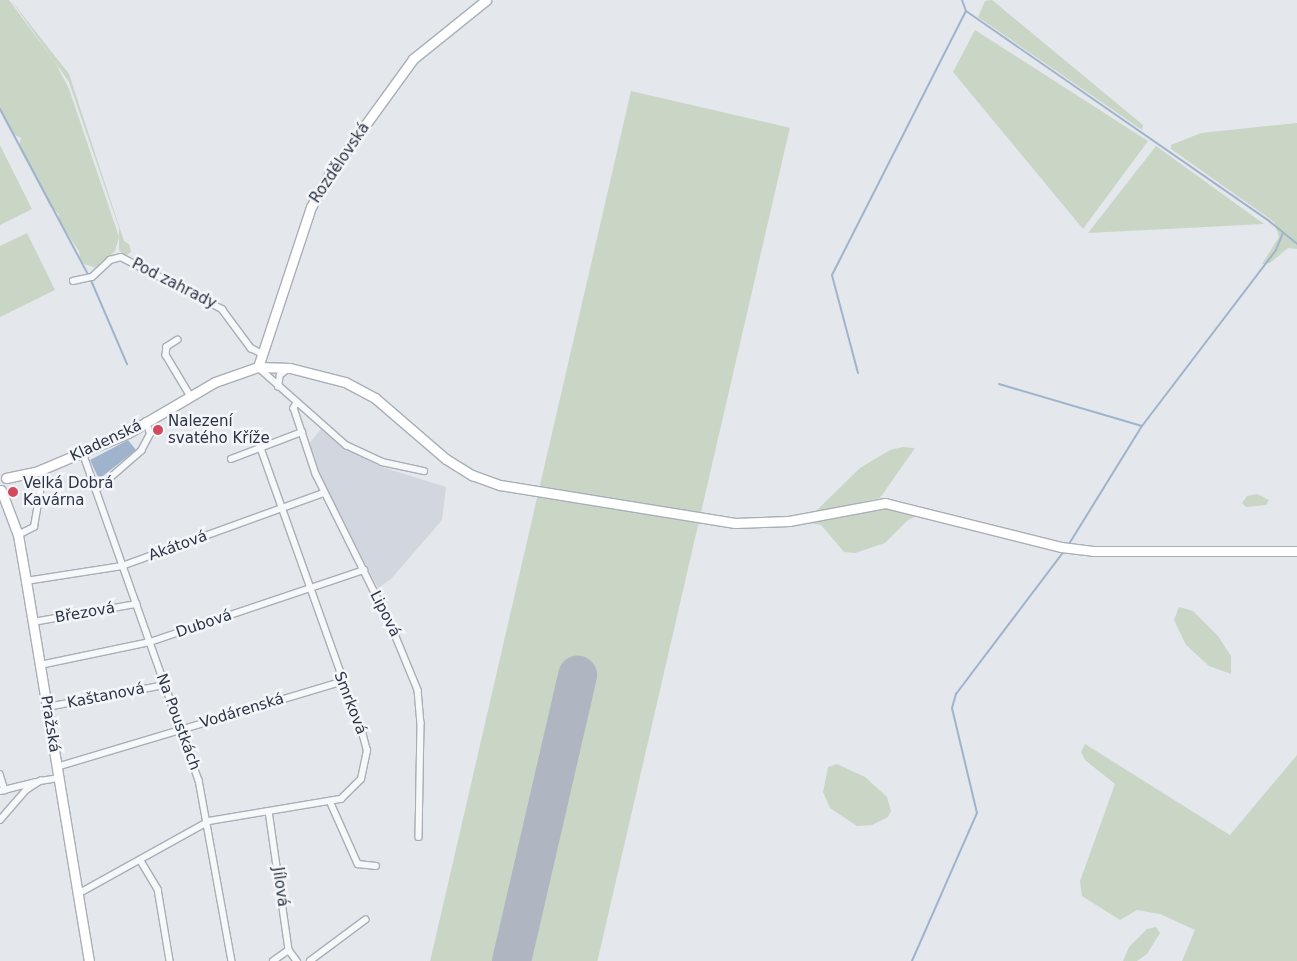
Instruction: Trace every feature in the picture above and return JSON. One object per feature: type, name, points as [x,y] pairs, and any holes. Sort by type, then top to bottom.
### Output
[{"type":"street","name":"Rozdělovská","points":[[258,367],[311,207],[329,175],[413,59],[486,0]]},
{"type":"street","name":"Pod zahrady","points":[[73,281],[92,277],[110,260],[121,257],[222,309],[251,348],[263,354]]},
{"type":"street","points":[[178,340],[167,347],[166,355],[190,395]]},
{"type":"street","points":[[258,367],[290,368],[317,372],[368,394],[446,459],[472,475],[500,484],[735,523],[789,522],[885,503],[1077,549],[1297,551]]},
{"type":"street","points":[[258,367],[346,445],[382,462],[424,471]]},
{"type":"street","name":"Kladenská","points":[[3,476],[44,469],[83,453],[146,422],[190,395],[258,367]]},
{"type":"street","points":[[278,386],[280,376],[290,368]]},
{"type":"street","name":"Lipová","points":[[298,403],[294,408],[324,493],[364,570],[418,690],[421,723],[419,837]]},
{"type":"street","points":[[96,490],[141,452],[150,434],[146,422]]},
{"type":"street","points":[[231,459],[302,432]]},
{"type":"street","name":"Smrková","points":[[78,894],[209,822],[330,801],[350,793],[366,766],[363,736],[341,682],[309,587],[280,510],[260,447]]},
{"type":"street","name":"Na Poustkách","points":[[83,453],[181,730],[209,822],[232,961]]},
{"type":"street","points":[[18,535],[34,526],[44,469]]},
{"type":"street","points":[[1,490],[3,476]]},
{"type":"street","name":"Pražská","points":[[1,490],[18,535],[89,961]]},
{"type":"street","name":"Akátová","points":[[26,581],[122,566],[324,493]]},
{"type":"street","name":"Dubová","points":[[40,665],[150,642],[364,570]]},
{"type":"street","name":"Březová","points":[[33,622],[136,604]]},
{"type":"street","name":"Vodárenská","points":[[57,767],[341,682]]},
{"type":"street","name":"Kaštanová","points":[[47,707],[165,685]]},
{"type":"street","points":[[0,774],[2,791],[58,778]]},
{"type":"street","points":[[0,820],[40,781]]},
{"type":"street","points":[[330,801],[358,864],[376,866]]},
{"type":"street","name":"Jílová","points":[[269,811],[289,950],[297,961]]},
{"type":"street","points":[[141,861],[158,889],[170,961]]},
{"type":"street","points":[[310,961],[365,920]]},
{"type":"street","points":[[273,961],[289,950]]},
{"type":"shaded area","points":[[321,429],[347,450],[382,467],[446,487],[442,520],[391,579],[378,588],[316,470],[308,445]]},
{"type":"green space","points":[[0,0],[9,0],[55,62],[69,89],[119,237],[115,251],[97,268],[81,263],[79,251],[58,220],[59,214],[50,206],[19,147],[21,138],[13,134],[0,110]]},
{"type":"green space","points":[[11,0],[69,74],[124,241],[129,244],[131,252],[124,257],[119,250],[119,228],[69,82]]},
{"type":"green space","points":[[992,0],[1143,125],[1142,130],[978,17],[985,1]]},
{"type":"green space","points":[[975,30],[1148,141],[1083,229],[953,72]]},
{"type":"green space","points":[[631,91],[790,128],[597,961],[430,961]]},
{"type":"green space","points":[[1297,123],[1297,249],[1288,248],[1270,263],[1262,264],[1279,237],[1274,222],[1171,149],[1171,145],[1201,133]]},
{"type":"green space","points":[[0,145],[32,209],[0,225]]},
{"type":"green space","points":[[1156,146],[1264,224],[1088,233]]},
{"type":"green space","points":[[27,233],[55,290],[0,317],[0,246]]},
{"type":"green space","points":[[903,447],[915,448],[880,498],[815,512],[860,468],[890,450]]},
{"type":"green space","points":[[1257,494],[1269,500],[1266,505],[1246,507],[1242,503],[1247,496]]},
{"type":"green space","points":[[873,506],[919,515],[908,520],[885,543],[855,553],[844,552],[821,525],[809,523]]},
{"type":"green space","points":[[1179,607],[1193,611],[1218,636],[1231,656],[1231,674],[1209,666],[1186,645],[1174,620]]},
{"type":"green space","points":[[1085,744],[1230,835],[1297,755],[1297,961],[1182,961],[1195,930],[1160,914],[1137,910],[1120,920],[1082,896],[1080,881],[1115,784],[1085,760],[1081,752]]},
{"type":"green space","points":[[837,764],[865,777],[887,797],[891,811],[888,817],[872,825],[857,826],[830,808],[823,792],[828,767]]},
{"type":"green space","points":[[1156,927],[1160,933],[1147,954],[1137,961],[1123,961],[1129,947],[1147,929]]},
{"type":"water","points":[[128,440],[136,450],[99,479],[90,460]]},
{"type":"waterway","points":[[962,0],[966,11],[1269,221],[1297,244]]},
{"type":"waterway","points":[[858,373],[832,275],[966,11]]},
{"type":"waterway","points":[[0,109],[90,278],[127,364]]},
{"type":"waterway","points":[[1069,544],[1142,426],[1276,250],[1283,233]]},
{"type":"waterway","points":[[999,384],[1142,426]]},
{"type":"waterway","points":[[912,961],[977,813],[952,708],[956,694],[1065,550]]},
{"type":"runway","points":[[511,961],[577,674]]},
{"type":"place","name":"Nalezení svatého Kříže","points":[[158,430]]},
{"type":"place","name":"Velká Dobrá Kavárna","points":[[13,492]]}]
